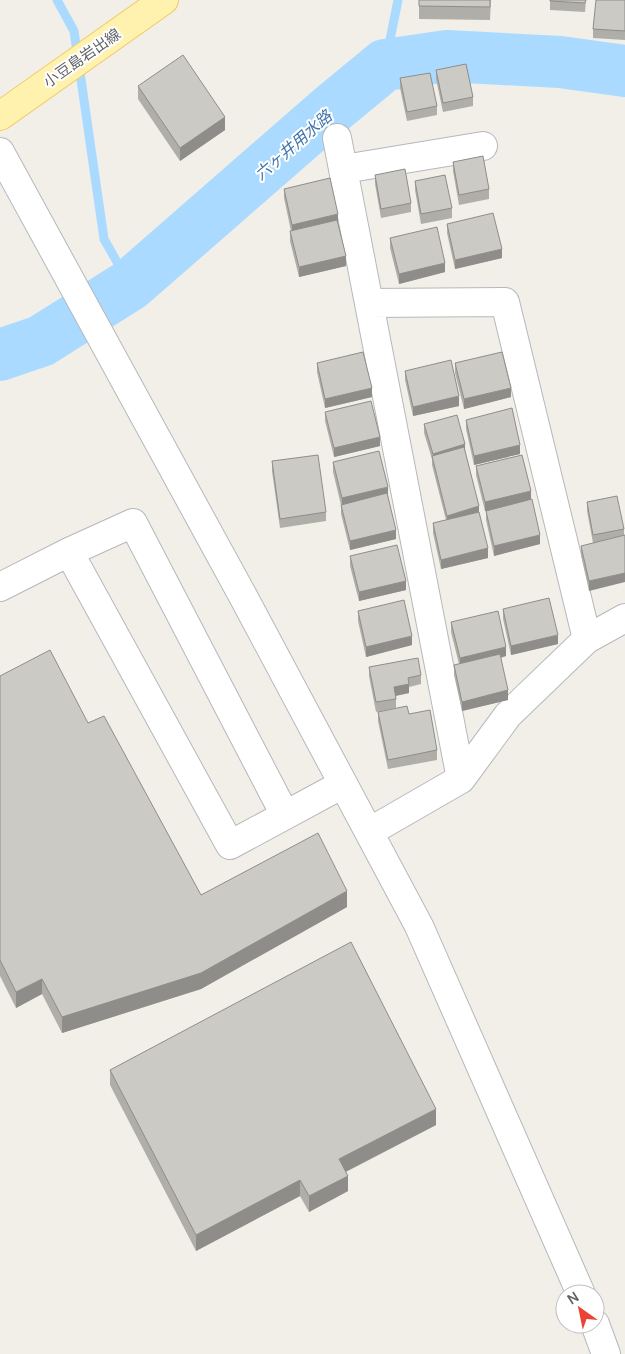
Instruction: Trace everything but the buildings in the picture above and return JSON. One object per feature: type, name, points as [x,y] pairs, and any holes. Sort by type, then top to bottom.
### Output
[{"type":"main road","name":"小豆島岩出線","points":[[0,116],[164,0]]},
{"type":"street","points":[[337,138],[461,779]]},
{"type":"street","points":[[344,169],[483,146]]},
{"type":"street","points":[[0,152],[419,926],[577,1284]]},
{"type":"street","points":[[369,303],[505,302],[587,639]]},
{"type":"street","points":[[0,587],[69,552],[133,523],[285,815]]},
{"type":"street","points":[[69,552],[230,845],[343,784]]},
{"type":"street","points":[[369,832],[461,779],[508,715],[587,639],[625,618]]},
{"type":"street","points":[[599,1334],[606,1354]]},
{"type":"waterway","points":[[57,0],[74,31],[104,239],[130,285]]},
{"type":"waterway","points":[[385,65],[398,0]]},
{"type":"waterway","name":"六ヶ井用水路","points":[[0,355],[41,341],[130,285],[334,107],[385,65],[447,56],[560,62],[625,71]]}]
